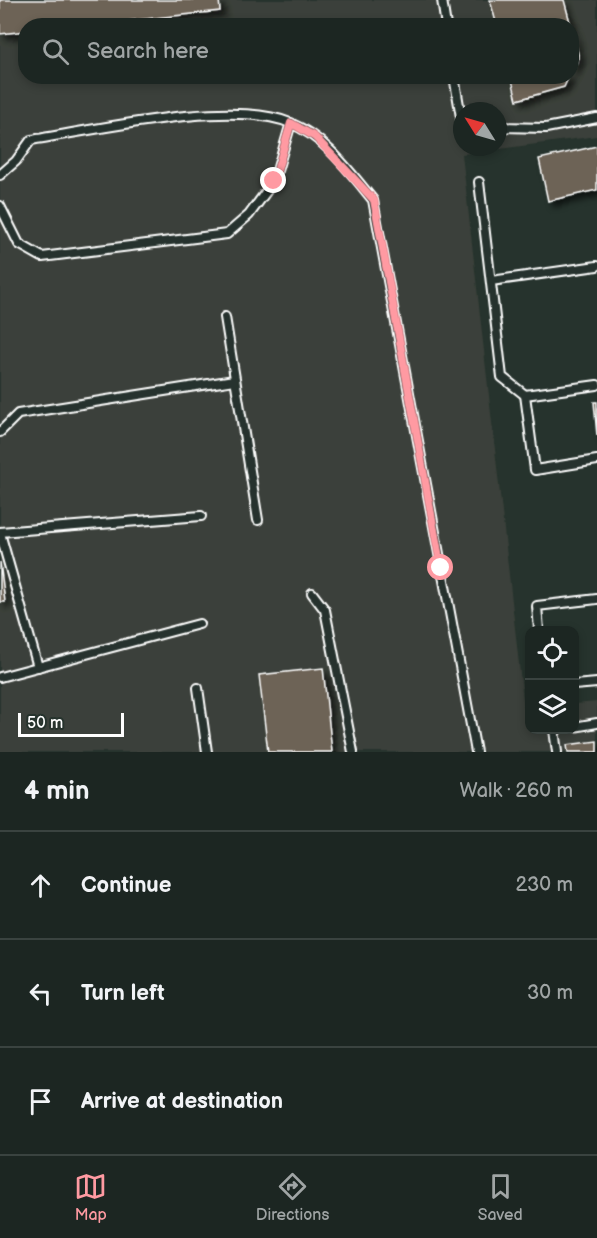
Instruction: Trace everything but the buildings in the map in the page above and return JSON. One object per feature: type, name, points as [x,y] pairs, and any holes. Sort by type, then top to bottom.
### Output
[{"type":"lane","points":[[442,0],[445,18]]},
{"type":"lane","points":[[455,84],[458,102]]},
{"type":"lane","points":[[0,175],[16,161],[31,140],[200,115],[265,114],[291,123],[315,137],[374,200],[476,752]]},
{"type":"lane","points":[[507,127],[546,128],[597,118]]},
{"type":"lane","points":[[0,206],[19,244],[42,257],[227,234],[249,215],[274,181],[291,123]]},
{"type":"lane","points":[[480,182],[502,376],[525,394],[535,470],[597,460]]},
{"type":"lane","points":[[491,281],[597,266]]},
{"type":"lane","points":[[225,317],[258,520]]},
{"type":"lane","points":[[0,432],[18,414],[234,380]]},
{"type":"lane","points":[[525,394],[597,385]]},
{"type":"lane","points":[[38,667],[0,532],[201,516]]},
{"type":"lane","points":[[312,593],[325,610],[353,752]]},
{"type":"lane","points":[[539,626],[537,606],[597,599]]},
{"type":"lane","points":[[0,677],[199,624]]},
{"type":"lane","points":[[579,685],[597,683]]},
{"type":"lane","points":[[198,688],[207,752]]},
{"type":"lane","points":[[579,726],[597,723]]},
{"type":"lane","points":[[554,734],[556,752]]},
{"type":"shaded area","points":[[0,0],[597,0],[597,136],[507,148],[507,102],[453,102],[453,156],[462,156],[525,709],[525,734],[579,734],[579,704],[597,702],[597,752],[0,752]]},
{"type":"route","points":[[274,181],[291,123],[315,137],[346,167],[374,200],[407,370],[441,568]]}]
